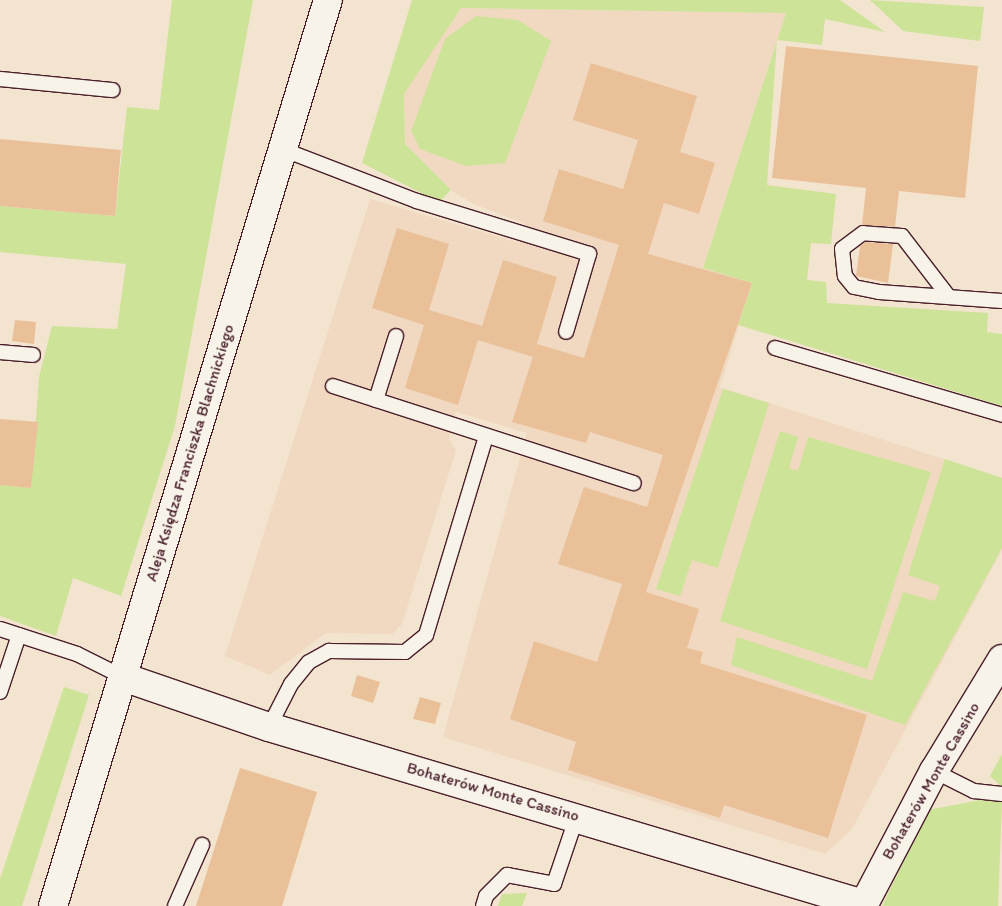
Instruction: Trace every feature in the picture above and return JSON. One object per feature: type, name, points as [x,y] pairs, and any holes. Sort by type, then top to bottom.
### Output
[{"type":"street","name":"Aleja Księdza Franciszka Blachnickiego","points":[[52,906],[328,0]]},
{"type":"street","name":"Bohaterów Monte Cassino","points":[[123,677],[269,726],[577,816],[863,905],[934,771],[1002,659]]},
{"type":"lane","points":[[0,79],[112,90]]},
{"type":"lane","points":[[282,149],[417,201],[589,254],[566,332]]},
{"type":"lane","points":[[949,297],[902,236],[864,233],[842,249],[845,276],[854,287],[949,297],[1002,301]]},
{"type":"lane","points":[[376,400],[396,336]]},
{"type":"lane","points":[[775,348],[1002,415]]},
{"type":"lane","points":[[0,352],[33,355]]},
{"type":"lane","points":[[333,386],[634,484]]},
{"type":"lane","points":[[269,726],[291,684],[309,662],[329,651],[405,652],[426,635],[486,436]]},
{"type":"lane","points":[[0,629],[77,654],[123,677]]},
{"type":"lane","points":[[0,692],[19,635]]},
{"type":"lane","points":[[934,771],[974,791],[1002,794]]},
{"type":"lane","points":[[483,906],[486,896],[507,875],[554,884],[577,816]]},
{"type":"lane","points":[[175,906],[202,845]]},
{"type":"shaded area","points":[[461,8],[786,13],[703,267],[752,283],[720,387],[1002,478],[1002,550],[852,829],[825,854],[443,737],[527,433],[456,412],[449,439],[456,450],[402,624],[392,634],[326,633],[270,675],[225,656],[370,199],[520,243],[525,224],[474,204],[443,186],[405,144],[404,93],[409,79]]},
{"type":"green space","points":[[172,0],[253,0],[175,426],[121,596],[73,578],[56,636],[0,616],[0,485],[31,488],[39,377],[52,326],[117,329],[126,264],[0,252],[0,206],[115,216],[127,107],[159,110]]},
{"type":"green space","points":[[412,0],[840,0],[885,32],[825,19],[822,45],[777,40],[786,13],[461,8],[404,94],[405,144],[451,190],[439,202],[362,163]]},
{"type":"green space","points":[[870,0],[984,7],[980,41],[903,31]]},
{"type":"green space","points":[[476,16],[518,20],[551,41],[505,163],[466,166],[420,149],[411,131],[445,39]]},
{"type":"green space","points":[[777,41],[767,185],[836,194],[831,244],[811,243],[807,280],[826,282],[827,303],[988,313],[987,332],[1002,334],[1002,406],[738,325],[752,283],[703,268]]},
{"type":"green space","points":[[723,389],[769,403],[718,568],[692,560],[680,596],[656,589]]},
{"type":"green space","points":[[780,431],[798,437],[789,468],[798,471],[808,437],[931,472],[867,669],[720,621]]},
{"type":"green space","points":[[945,459],[1002,478],[1002,548],[905,725],[731,665],[737,637],[872,681],[903,592],[935,601],[940,586],[908,575]]},
{"type":"green space","points":[[64,687],[89,695],[22,906],[0,906],[0,879]]},
{"type":"green space","points":[[1002,754],[1002,787],[990,776]]},
{"type":"green space","points":[[980,800],[1002,802],[998,906],[882,906],[928,810]]},
{"type":"green space","points":[[527,893],[522,906],[498,906],[502,894]]},
{"type":"building","points":[[786,46],[978,66],[965,198],[899,191],[895,227],[862,225],[866,188],[772,178]]},
{"type":"building","points":[[591,63],[697,96],[680,152],[715,163],[699,214],[664,203],[648,254],[752,283],[646,592],[699,609],[687,648],[703,652],[700,663],[867,715],[828,838],[724,805],[720,818],[568,770],[576,742],[510,719],[534,641],[597,662],[622,584],[558,564],[584,487],[647,507],[663,455],[590,432],[586,443],[512,422],[537,344],[584,358],[619,245],[543,221],[559,169],[623,189],[638,140],[573,120]]},
{"type":"building","points":[[0,139],[121,150],[115,216],[0,206]]},
{"type":"building","points":[[397,228],[449,244],[429,310],[482,326],[503,260],[557,277],[533,357],[478,340],[458,405],[405,388],[424,325],[372,308]]},
{"type":"building","points":[[866,242],[893,244],[888,283],[856,276],[860,246]]},
{"type":"building","points":[[15,320],[36,322],[34,344],[12,341]]},
{"type":"building","points":[[0,419],[38,422],[31,488],[0,485]]},
{"type":"building","points":[[357,675],[380,682],[373,703],[351,696]]},
{"type":"building","points":[[420,697],[441,703],[435,724],[413,719]]},
{"type":"building","points":[[240,768],[317,792],[282,906],[196,906]]}]
